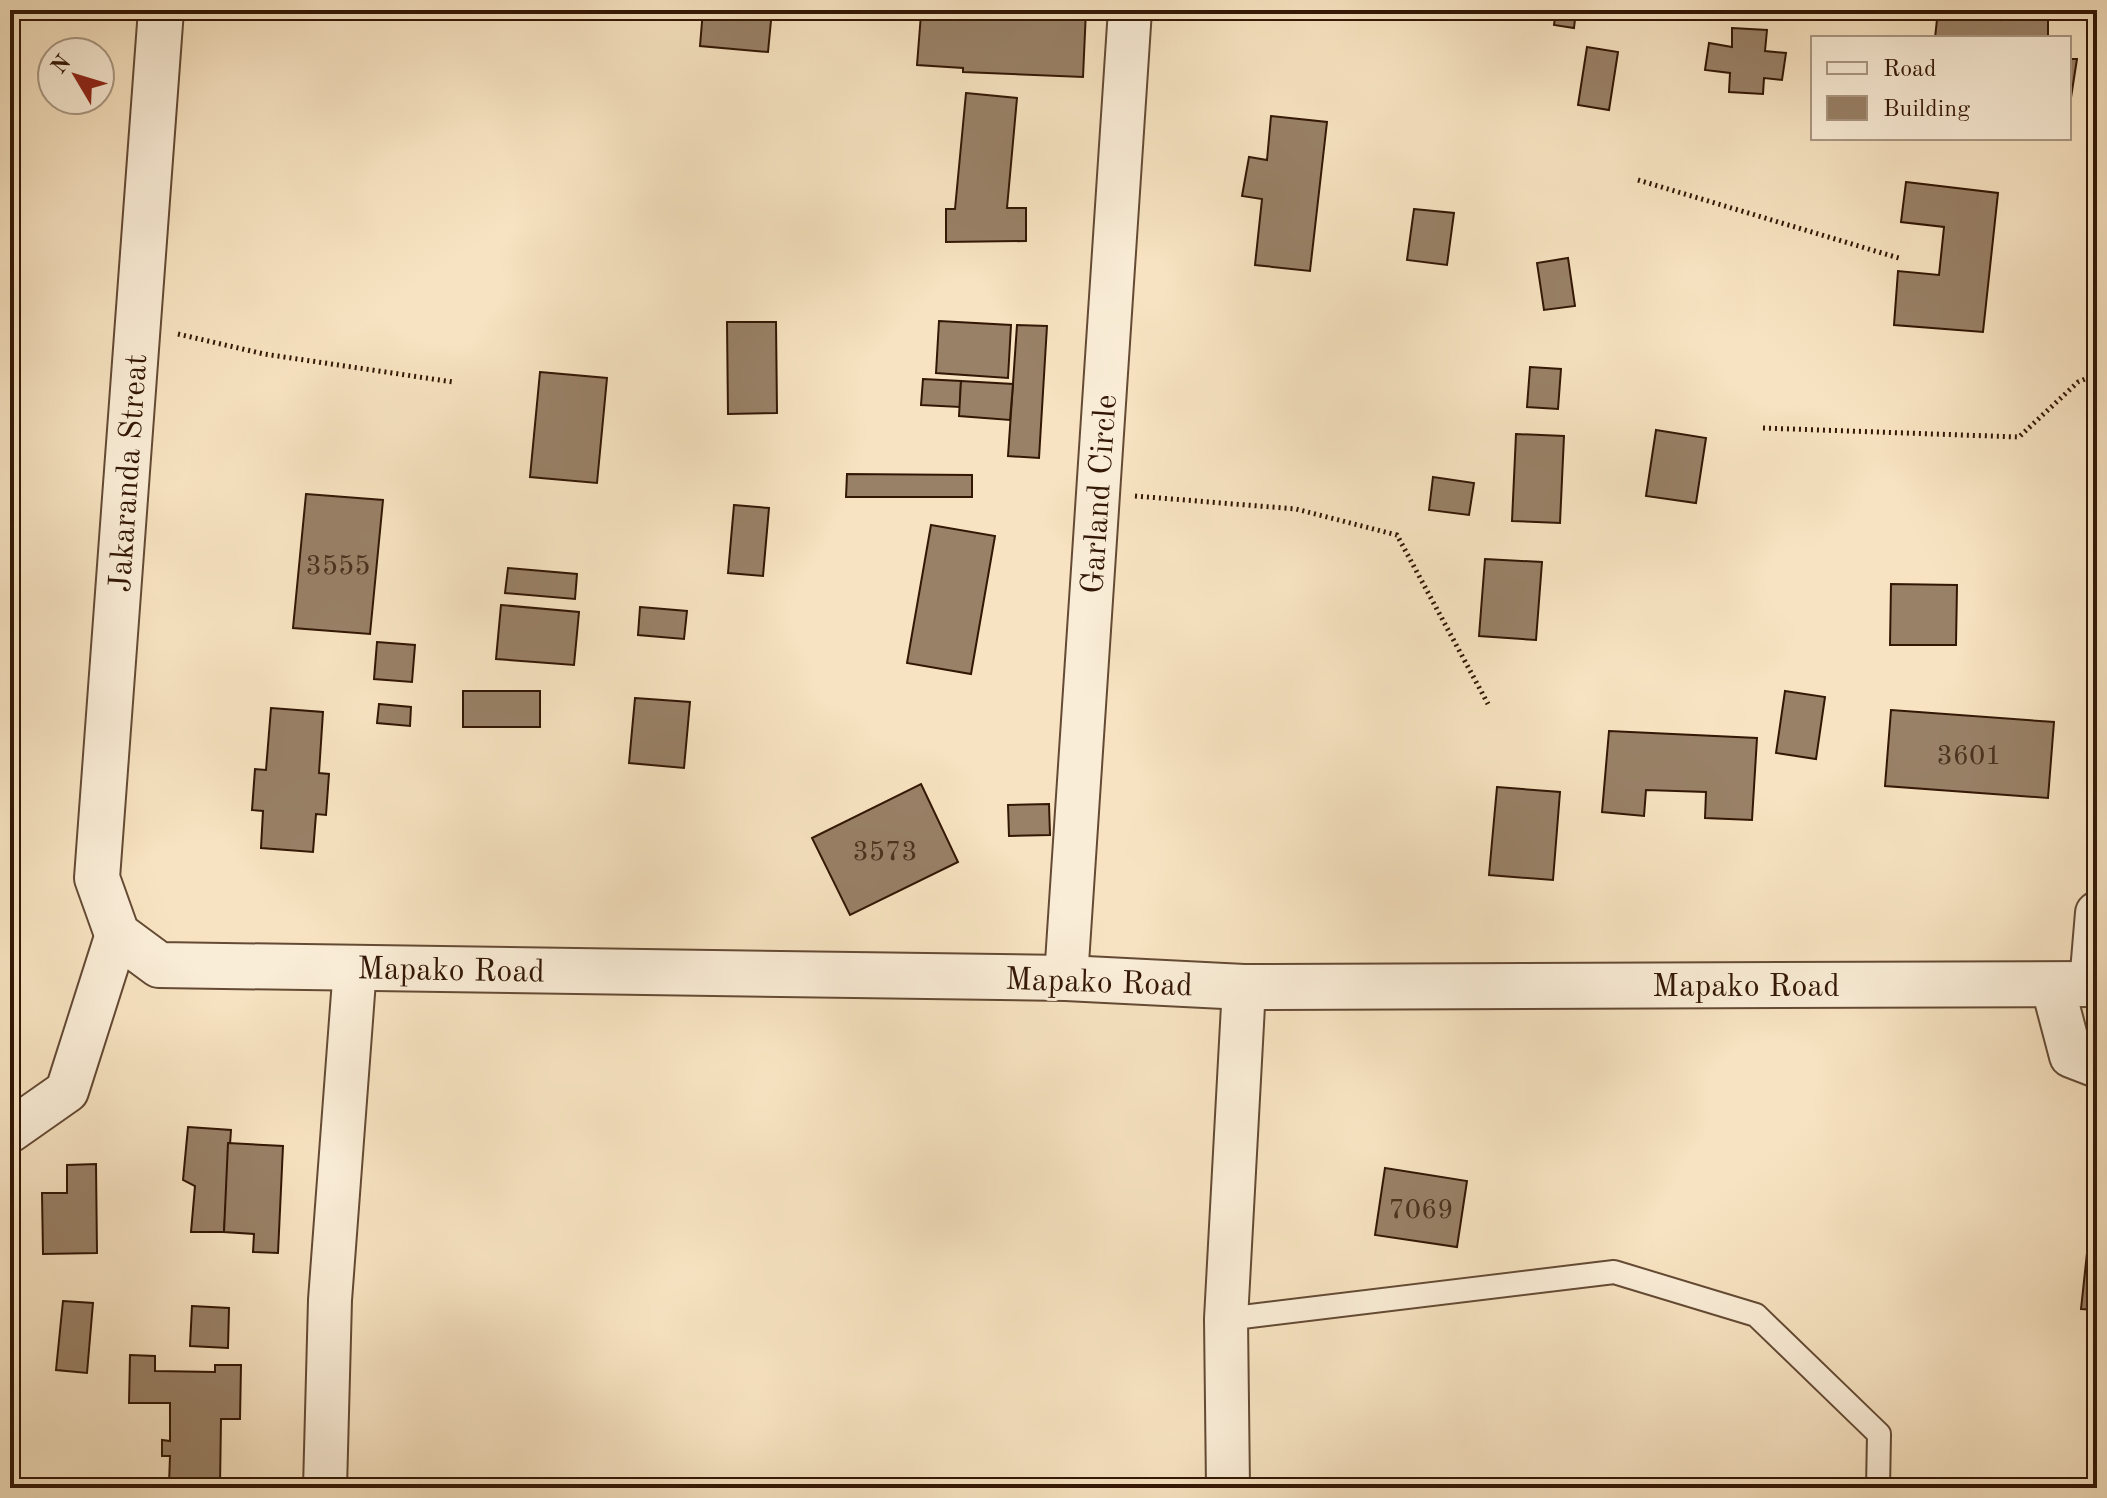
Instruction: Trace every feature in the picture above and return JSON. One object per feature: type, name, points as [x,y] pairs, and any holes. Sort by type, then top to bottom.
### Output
[{"type":"street","name":"Jakaranda Streat","points":[[117,934],[97,878],[161,10]]},
{"type":"street","name":"Garland Circle","points":[[1066,978],[1130,10]]},
{"type":"street","points":[[2097,913],[2080,984],[2071,1056],[2097,1066]]},
{"type":"street","name":"Mapako Road","points":[[117,934],[159,965],[1066,978],[1244,987],[2080,984]]},
{"type":"street","points":[[10,1131],[67,1091],[117,934]]},
{"type":"street","points":[[325,1488],[330,1300],[355,967]]},
{"type":"street","points":[[1228,1488],[1226,1319],[1244,987]]},
{"type":"lane","points":[[1226,1319],[1614,1272],[1756,1315],[1879,1434],[1878,1488]]},
{"type":"path","points":[[1638,180],[1902,259]]},
{"type":"path","points":[[138,325],[264,354],[453,382]]},
{"type":"path","points":[[1763,428],[2019,437],[2078,382],[2097,374]]},
{"type":"path","points":[[1098,493],[1296,509],[1397,535],[1488,704]]},
{"type":"building","points":[[703,10],[772,10],[768,52],[700,46]]},
{"type":"building","points":[[966,10],[1086,10],[1083,77],[963,72],[963,68],[917,65],[921,14],[966,17]]},
{"type":"building","points":[[1556,10],[1576,10],[1574,28],[1554,25]]},
{"type":"building","points":[[1592,10],[1614,10],[1613,19],[1591,16]]},
{"type":"building","points":[[1938,10],[1966,10],[1965,15],[2000,20],[2001,10],[2048,10],[2048,36],[1935,36]]},
{"type":"building","points":[[1732,28],[1767,30],[1765,51],[1786,53],[1782,80],[1764,78],[1763,94],[1729,92],[1730,73],[1705,70],[1709,43],[1732,47]]},
{"type":"building","points":[[1587,47],[1618,52],[1609,110],[1578,105]]},
{"type":"building","points":[[2071,59],[2077,59],[2071,98]]},
{"type":"building","points":[[966,93],[1017,98],[1007,208],[1026,208],[1026,241],[946,242],[946,209],[955,209]]},
{"type":"building","points":[[1271,116],[1327,122],[1310,271],[1255,265],[1262,199],[1242,196],[1249,157],[1267,160]]},
{"type":"building","points":[[1906,182],[1998,193],[1983,332],[1894,325],[1898,271],[1939,275],[1944,227],[1901,222]]},
{"type":"building","points":[[1414,209],[1454,213],[1447,265],[1407,260]]},
{"type":"building","points":[[1568,258],[1575,306],[1544,310],[1537,263]]},
{"type":"building","points":[[939,321],[1011,325],[1008,378],[936,373]]},
{"type":"building","points":[[727,322],[776,322],[777,413],[728,414]]},
{"type":"building","points":[[1017,325],[1047,326],[1039,458],[1008,456]]},
{"type":"building","points":[[1530,367],[1561,369],[1558,409],[1527,407]]},
{"type":"building","points":[[540,372],[607,378],[597,483],[530,477]]},
{"type":"building","points":[[923,379],[961,381],[960,407],[921,405]]},
{"type":"building","points":[[961,381],[1013,384],[1010,420],[959,416]]},
{"type":"building","points":[[1656,430],[1706,438],[1696,503],[1646,496]]},
{"type":"building","points":[[1516,434],[1564,436],[1560,523],[1512,521]]},
{"type":"building","points":[[847,474],[972,475],[972,497],[846,497]]},
{"type":"building","points":[[1433,477],[1474,483],[1469,515],[1429,510]]},
{"type":"building","points":[[306,494],[383,500],[370,634],[293,628]]},
{"type":"building","points":[[734,505],[769,508],[763,576],[728,573]]},
{"type":"building","points":[[931,525],[995,536],[971,674],[907,663]]},
{"type":"building","points":[[1485,559],[1542,562],[1536,640],[1479,636]]},
{"type":"building","points":[[508,568],[577,574],[575,599],[505,593]]},
{"type":"building","points":[[1891,584],[1957,585],[1956,645],[1890,645]]},
{"type":"building","points":[[501,605],[579,612],[574,665],[496,659]]},
{"type":"building","points":[[640,607],[687,611],[684,639],[638,635]]},
{"type":"building","points":[[377,642],[415,645],[412,682],[374,679]]},
{"type":"building","points":[[463,691],[540,691],[540,727],[463,727]]},
{"type":"building","points":[[1785,691],[1825,697],[1816,759],[1776,753]]},
{"type":"building","points":[[635,698],[690,702],[684,768],[629,763]]},
{"type":"building","points":[[379,704],[411,707],[410,726],[377,723]]},
{"type":"building","points":[[271,708],[323,712],[319,773],[329,774],[326,815],[316,814],[313,852],[261,848],[263,811],[252,810],[255,769],[266,770]]},
{"type":"building","points":[[1891,710],[2054,722],[2048,798],[1885,786]]},
{"type":"building","points":[[1609,731],[1757,738],[1752,820],[1705,818],[1706,792],[1646,790],[1644,816],[1602,812]]},
{"type":"building","points":[[921,784],[958,862],[850,915],[812,838]]},
{"type":"building","points":[[1497,787],[1560,792],[1553,880],[1489,875]]},
{"type":"building","points":[[1049,804],[1050,835],[1009,836],[1008,805]]},
{"type":"building","points":[[188,1127],[231,1130],[224,1232],[191,1232],[195,1186],[183,1180]]},
{"type":"building","points":[[228,1143],[283,1146],[278,1253],[253,1252],[254,1234],[224,1232]]},
{"type":"building","points":[[96,1164],[97,1253],[43,1254],[42,1193],[67,1193],[67,1165]]},
{"type":"building","points":[[1385,1168],[1467,1181],[1457,1247],[1375,1235]]},
{"type":"building","points":[[2087,1253],[2097,1253],[2097,1310],[2081,1309]]},
{"type":"building","points":[[63,1301],[93,1303],[87,1373],[56,1370]]},
{"type":"building","points":[[192,1306],[229,1308],[228,1348],[190,1346]]},
{"type":"building","points":[[130,1355],[155,1356],[155,1371],[215,1372],[215,1365],[241,1365],[240,1419],[221,1419],[220,1485],[169,1484],[170,1456],[162,1456],[162,1440],[170,1441],[170,1403],[129,1403]]}]
